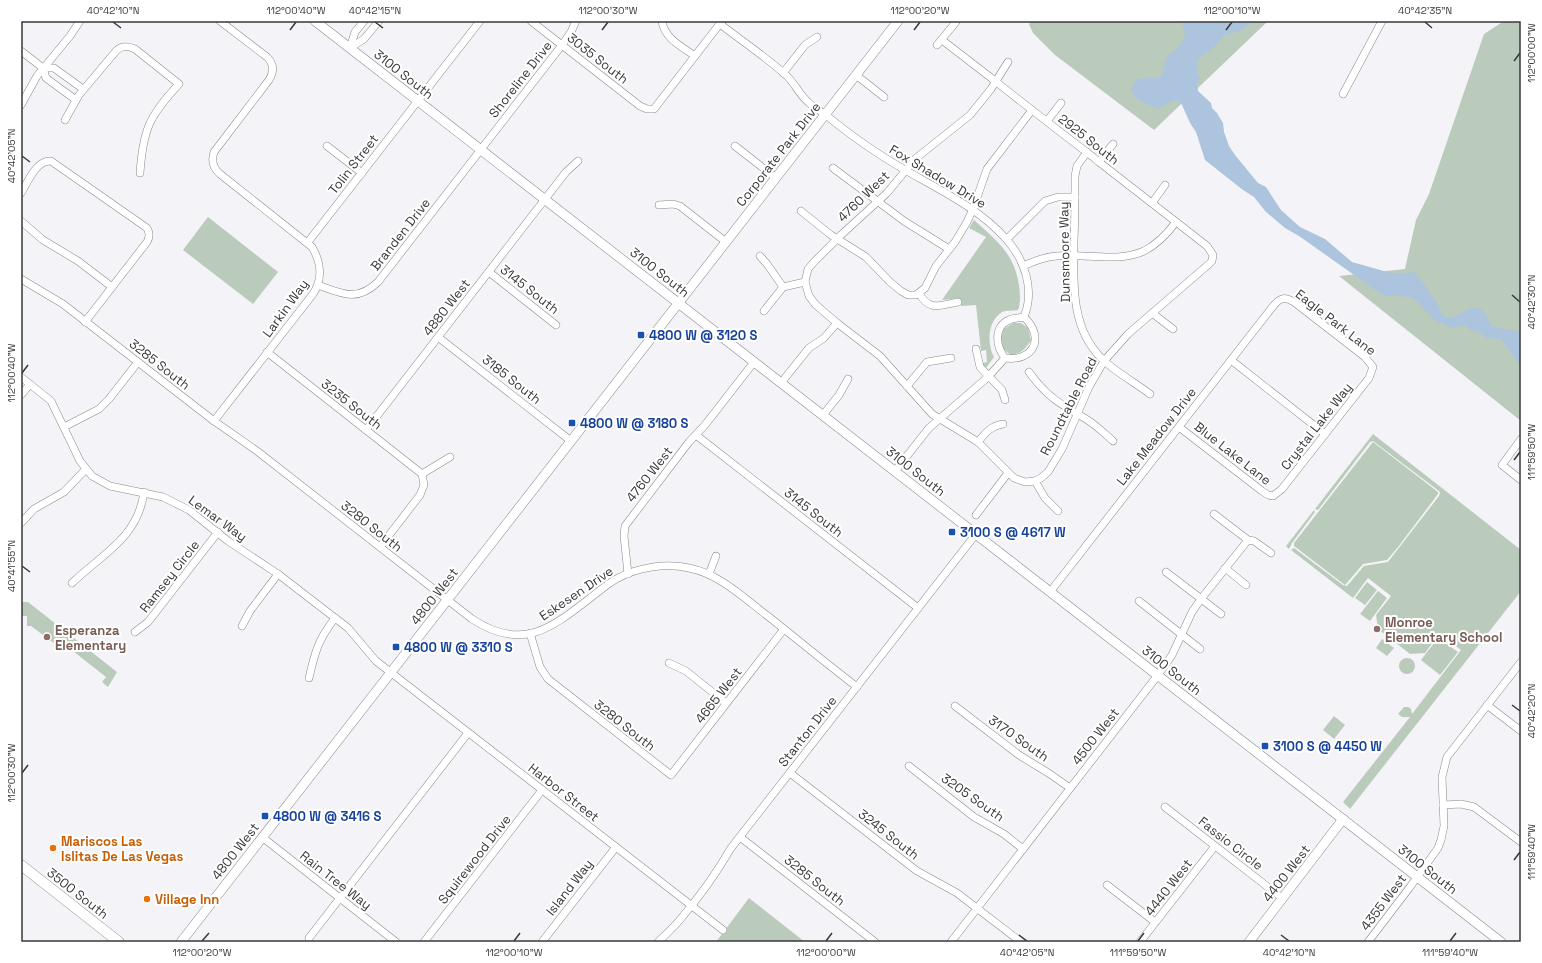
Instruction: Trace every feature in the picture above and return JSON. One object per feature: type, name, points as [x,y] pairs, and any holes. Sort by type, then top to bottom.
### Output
[{"type":"main road","name":"3100 South","points":[[315,21],[1501,942]]},
{"type":"main road","name":"Corporate Park Drive","points":[[678,303],[898,21]]},
{"type":"main road","name":"4800 West","points":[[181,942],[678,303]]},
{"type":"main road","name":"4400 West","points":[[1249,942],[1344,820]]},
{"type":"main road","name":"3500 South","points":[[21,865],[120,942]]},
{"type":"street","points":[[21,105],[43,68],[70,36],[80,21]]},
{"type":"street","name":"Larkin Way","points":[[214,421],[313,294],[318,285],[320,272],[318,259],[308,242],[220,174],[214,166],[212,158],[214,152],[269,80],[273,70],[268,57],[220,21]]},
{"type":"street","points":[[350,48],[355,32],[364,21]]},
{"type":"street","points":[[350,48],[364,39],[378,21]]},
{"type":"street","name":"Tolin Street","points":[[308,242],[480,21]]},
{"type":"street","name":"3035 South","points":[[531,21],[640,106],[647,109],[654,110],[695,56]]},
{"type":"street","name":"Shoreline Drive","points":[[481,149],[562,45],[571,32],[576,21]]},
{"type":"street","points":[[662,21],[663,29],[669,36],[695,56],[721,22]]},
{"type":"street","points":[[1343,94],[1382,21]]},
{"type":"street","name":"Fox Shadow Drive","points":[[721,22],[783,73],[807,101],[825,115],[905,171],[974,209],[1007,239],[1018,256],[1027,278],[1029,291],[1028,304],[1024,317]]},
{"type":"street","name":"2925 South","points":[[956,22],[940,43],[995,81],[1210,249],[1213,255],[1212,261]]},
{"type":"street","points":[[783,73],[805,45],[818,37]]},
{"type":"street","points":[[65,120],[83,90],[116,51],[124,46],[135,49],[179,84],[162,103],[148,125],[142,146],[140,173]]},
{"type":"street","points":[[21,51],[43,68],[46,78],[76,100]]},
{"type":"street","name":"4760 West","points":[[805,282],[807,273],[811,266],[836,239],[892,188],[921,154],[970,115],[991,89],[1008,62]]},
{"type":"street","points":[[43,68],[54,68],[83,90]]},
{"type":"street","points":[[856,75],[884,97]]},
{"type":"street","points":[[58,87],[66,76]]},
{"type":"street","points":[[1047,122],[1061,103]]},
{"type":"street","points":[[800,210],[836,239],[866,257],[890,282],[901,291],[912,296],[919,293],[925,288],[936,266],[963,229],[974,209],[987,169],[1032,110]]},
{"type":"street","points":[[1099,162],[1113,144]]},
{"type":"street","points":[[327,146],[362,173]]},
{"type":"street","points":[[735,146],[776,178]]},
{"type":"street","name":"Branden Drive","points":[[318,285],[346,294],[361,293],[378,282],[481,149]]},
{"type":"street","name":"Dunsmoore Way","points":[[1086,152],[1076,169],[1074,287],[1079,318],[1087,339],[1104,361],[1150,394]]},
{"type":"street","name":"4880 West","points":[[366,430],[566,172],[578,161]]},
{"type":"street","points":[[21,192],[39,165],[45,162],[51,162],[122,209],[149,231],[147,242],[85,322]]},
{"type":"street","points":[[833,168],[904,221],[949,249]]},
{"type":"street","points":[[1152,203],[1165,185]]},
{"type":"street","points":[[1007,239],[1045,201],[1058,197],[1075,197]]},
{"type":"street","points":[[659,205],[673,204],[680,206],[726,242]]},
{"type":"street","points":[[21,221],[43,240],[78,261],[112,287]]},
{"type":"street","points":[[1023,266],[1049,257],[1125,256],[1137,253],[1149,248],[1161,240],[1176,222]]},
{"type":"street","points":[[760,256],[783,286]]},
{"type":"street","name":"Roundtable Road","points":[[1035,481],[1041,478],[1051,467],[1062,449],[1091,383],[1104,361],[1122,339],[1212,261]]},
{"type":"street","name":"3145 South","points":[[489,272],[556,324]]},
{"type":"street","name":"3285 South","points":[[21,279],[58,300],[214,421],[282,470]]},
{"type":"street","points":[[764,311],[783,286],[805,282],[806,290],[811,300],[837,323],[880,356],[932,414],[978,442],[988,450],[1008,474],[1020,481],[1035,481],[1045,498],[1058,511]]},
{"type":"street","points":[[919,293],[924,302],[930,305],[958,302]]},
{"type":"street","name":"Lake Meadow Drive","points":[[1050,592],[1274,305],[1283,298]]},
{"type":"street","name":"Eagle Park Lane","points":[[1283,298],[1289,298],[1365,357],[1373,367]]},
{"type":"street","points":[[1152,313],[1173,329]]},
{"type":"street","points":[[1024,317],[1034,330],[1036,338],[1034,346],[1020,357],[1011,359],[1004,358],[1000,352],[998,343],[1000,327],[1009,320],[1024,317]]},
{"type":"street","points":[[781,383],[809,348],[824,338],[837,323]]},
{"type":"street","name":"3185 South","points":[[438,337],[571,441]]},
{"type":"street","points":[[976,349],[980,367],[1002,390],[1005,400]]},
{"type":"street","name":"3235 South","points":[[267,352],[422,474]]},
{"type":"street","points":[[907,386],[927,362],[951,358]]},
{"type":"street","points":[[895,471],[922,436],[939,418],[988,377],[1004,358]]},
{"type":"street","points":[[1231,360],[1325,434]]},
{"type":"street","points":[[64,426],[99,409],[109,399],[138,362]]},
{"type":"street","name":"4760 West","points":[[628,574],[624,536],[625,526],[689,442],[754,362]]},
{"type":"street","name":"Crystal Lake Way","points":[[1273,496],[1282,489],[1369,378],[1373,367]]},
{"type":"street","points":[[1029,372],[1040,387],[1050,396],[1093,424],[1113,441]]},
{"type":"street","name":"Lemar Way","points":[[21,377],[51,401],[80,461],[98,480],[110,486],[163,497],[178,504],[200,518],[278,574],[335,618],[354,634],[376,661],[391,672]]},
{"type":"street","points":[[823,415],[848,379]]},
{"type":"street","points":[[21,395],[30,384]]},
{"type":"street","points":[[978,442],[990,429],[1003,424]]},
{"type":"street","name":"Blue Lake Lane","points":[[1179,426],[1262,491],[1273,496]]},
{"type":"street","name":"3145 South","points":[[696,435],[918,608]]},
{"type":"street","points":[[1521,439],[1502,465],[1521,480]]},
{"type":"street","points":[[380,547],[420,495],[424,485],[422,474],[450,457]]},
{"type":"street","points":[[21,523],[34,510],[64,492],[86,469]]},
{"type":"street","name":"3280 South","points":[[282,470],[447,600]]},
{"type":"street","points":[[976,515],[1008,474]]},
{"type":"street","points":[[72,583],[83,572],[116,546],[126,534],[140,513],[144,492]]},
{"type":"street","points":[[1214,514],[1248,540],[1254,541],[1271,553]]},
{"type":"street","name":"Ramsey Circle","points":[[135,632],[148,622],[218,532]]},
{"type":"street","name":"Stanton Drive","points":[[658,942],[678,922],[691,906],[722,866],[731,848],[976,534]]},
{"type":"street","name":"4500 West","points":[[951,942],[1158,675],[1172,656],[1192,612],[1248,540]]},
{"type":"street","points":[[709,574],[716,556]]},
{"type":"street","name":"Eskesen Drive","points":[[447,600],[472,619],[486,627],[508,634],[530,633],[547,629],[554,625],[608,584],[628,574],[654,567],[672,566],[691,568],[709,574],[736,592],[857,687]]},
{"type":"street","points":[[1225,568],[1246,585]]},
{"type":"street","points":[[1166,572],[1221,614]]},
{"type":"street","points":[[242,626],[250,611],[278,574]]},
{"type":"street","points":[[1138,601],[1200,649]]},
{"type":"street","points":[[309,678],[318,644],[322,635],[335,618]]},
{"type":"street","name":"4665 West","points":[[671,775],[784,629]]},
{"type":"street","name":"3280 South","points":[[530,633],[538,661],[543,673],[548,679],[671,775]]},
{"type":"street","name":"4355 West","points":[[1368,942],[1434,856],[1441,840],[1444,826],[1442,777],[1444,763],[1521,662]]},
{"type":"street","points":[[669,663],[686,671],[726,703]]},
{"type":"street","name":"Harbor Street","points":[[391,672],[723,930]]},
{"type":"street","points":[[1488,705],[1521,731]]},
{"type":"street","name":"3170 South","points":[[956,706],[1019,755],[1070,788]]},
{"type":"street","points":[[309,938],[468,733]]},
{"type":"street","name":"3205 South","points":[[909,766],[974,816],[1004,834],[1023,849]]},
{"type":"street","name":"3245 South","points":[[790,773],[917,871],[957,893],[1021,942]]},
{"type":"street","name":"Squirewood Drive","points":[[424,942],[542,790]]},
{"type":"street","points":[[1443,805],[1461,804],[1474,807],[1521,842]]},
{"type":"street","name":"Fassio Circle","points":[[1165,808],[1282,898]]},
{"type":"street","name":"Rain Tree Way","points":[[262,837],[396,942]]},
{"type":"street","name":"3285 South","points":[[740,837],[875,942]]},
{"type":"street","name":"4440 West","points":[[1140,942],[1215,846]]},
{"type":"street","name":"Island Way","points":[[542,942],[616,847]]},
{"type":"street","points":[[1106,884],[1155,922]]},
{"type":"green space","points":[[1032,21],[1268,21],[1154,130],[1055,55],[1033,33],[1029,24]]},
{"type":"green space","points":[[1504,21],[1521,21],[1521,421],[1339,276],[1405,269],[1416,220],[1429,194],[1484,34]]},
{"type":"green space","points":[[208,217],[278,272],[253,304],[183,250]]},
{"type":"green space","points":[[974,220],[997,241],[1009,256],[1017,274],[1020,291],[1018,310],[1002,312],[993,321],[990,333],[990,346],[994,357],[986,368],[982,363],[987,362],[986,350],[981,351],[976,305],[961,306],[959,298],[942,300],[986,237],[969,228]]},
{"type":"green space","points":[[1013,323],[1021,323],[1028,328],[1031,340],[1023,350],[1011,355],[1003,349],[1001,338],[1004,329]]},
{"type":"green space","points":[[1373,434],[1521,550],[1521,591],[1350,809],[1343,802],[1410,717],[1402,717],[1398,714],[1404,707],[1408,707],[1411,709],[1412,714],[1461,650],[1439,634],[1425,653],[1410,654],[1378,629],[1376,615],[1391,596],[1368,578],[1353,598],[1291,550],[1294,548],[1343,585],[1347,586],[1364,566],[1388,562],[1439,496],[1439,491],[1373,441],[1370,442],[1318,510],[1315,509]]},
{"type":"green space","points":[[1373,442],[1438,492],[1438,494],[1387,560],[1363,564],[1345,585],[1294,546],[1294,543]]},
{"type":"green space","points":[[1314,510],[1315,512],[1289,549],[1286,546]]},
{"type":"green space","points":[[1367,582],[1377,590],[1365,605],[1355,598]]},
{"type":"green space","points":[[1378,591],[1387,598],[1370,621],[1360,614]]},
{"type":"green space","points":[[21,602],[28,602],[117,672],[108,687],[102,682],[106,677],[59,640],[55,644],[31,626],[27,626],[27,616],[21,616]]},
{"type":"green space","points":[[1438,638],[1458,652],[1440,675],[1421,660]]},
{"type":"green space","points":[[1382,639],[1394,648],[1387,656],[1376,648]]},
{"type":"green space","points":[[1407,658],[1414,663],[1415,666],[1410,673],[1407,674],[1400,669],[1399,666],[1404,659]]},
{"type":"green space","points":[[1334,716],[1345,725],[1334,739],[1323,730]]},
{"type":"green space","points":[[749,898],[805,942],[716,942]]},
{"type":"water","points":[[1181,21],[1254,21],[1241,30],[1225,35],[1214,47],[1198,59],[1197,72],[1200,78],[1197,84],[1198,91],[1211,103],[1212,108],[1223,123],[1224,132],[1229,146],[1235,155],[1258,183],[1266,187],[1281,210],[1300,227],[1325,239],[1352,262],[1391,273],[1415,273],[1424,283],[1444,316],[1448,318],[1453,317],[1472,308],[1477,308],[1484,312],[1492,326],[1509,330],[1512,329],[1521,333],[1521,367],[1501,339],[1486,338],[1479,332],[1471,330],[1465,325],[1453,328],[1438,322],[1431,317],[1417,301],[1410,297],[1387,296],[1381,294],[1299,236],[1285,228],[1266,212],[1254,197],[1205,160],[1196,132],[1182,105],[1178,101],[1173,100],[1158,109],[1135,98],[1131,89],[1136,80],[1160,77],[1163,72],[1166,58],[1183,41],[1185,34]]},
{"type":"place","name":"4800 W @ 3120 S","points":[[641,335]]},
{"type":"place","name":"4800 W @ 3180 S","points":[[572,423]]},
{"type":"place","name":"3100 S @ 4617 W","points":[[952,532]]},
{"type":"place","name":"Monroe Elementary School","points":[[1377,629]]},
{"type":"place","name":"Esperanza Elementary","points":[[47,637]]},
{"type":"place","name":"4800 W @ 3310 S","points":[[396,647]]},
{"type":"place","name":"3100 S @ 4450 W","points":[[1265,746]]},
{"type":"place","name":"4800 W @ 3416 S","points":[[265,816]]},
{"type":"place","name":"Mariscos Las Islitas De Las Vegas","points":[[53,848]]},
{"type":"place","name":"Village Inn","points":[[147,899]]}]
